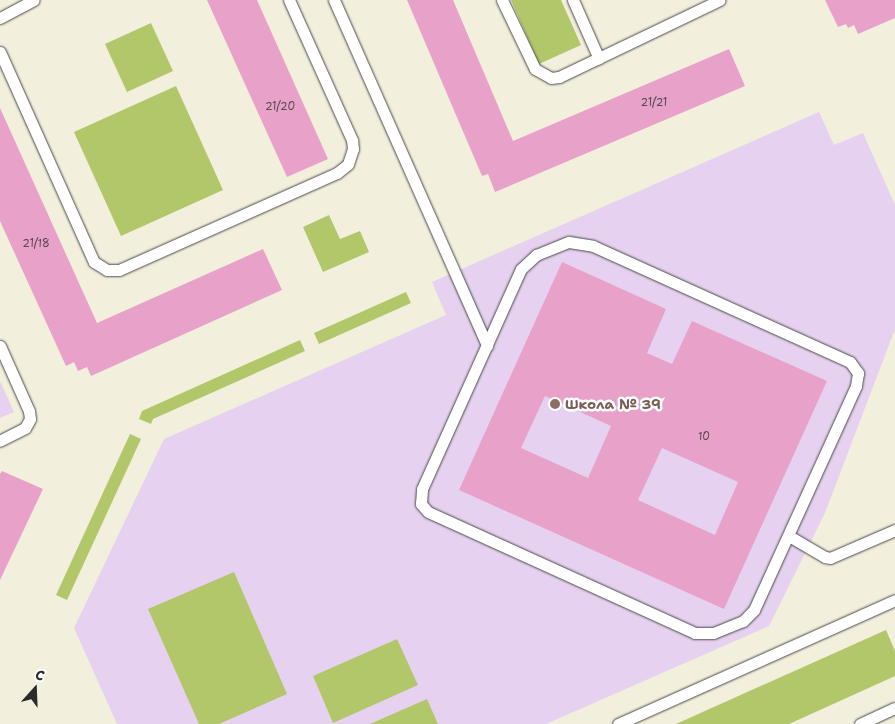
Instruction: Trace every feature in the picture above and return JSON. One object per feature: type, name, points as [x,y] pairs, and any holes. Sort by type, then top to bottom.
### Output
[{"type":"lane","points":[[0,18],[34,0]]},
{"type":"lane","points":[[0,52],[94,262],[102,268],[114,271],[337,173],[348,164],[353,149],[352,140],[289,0]]},
{"type":"lane","points":[[334,0],[487,346]]},
{"type":"lane","points":[[502,0],[535,69],[550,78],[559,77],[720,0]]},
{"type":"lane","points":[[573,0],[599,58]]},
{"type":"lane","points":[[576,242],[594,246],[850,362],[858,373],[856,386],[758,605],[751,615],[743,621],[706,635],[695,633],[428,512],[421,504],[422,489],[487,346],[526,263],[536,255],[563,243],[576,242]]},
{"type":"lane","points":[[0,346],[29,411],[30,419],[25,428],[0,441]]},
{"type":"lane","points":[[789,536],[825,558],[830,558],[895,530]]},
{"type":"lane","points":[[618,724],[895,600]]},
{"type":"lane","points":[[860,724],[895,708]]},
{"type":"shaded area","name":"Школа № 39","points":[[819,112],[834,145],[863,133],[895,205],[895,329],[825,513],[769,626],[546,724],[117,724],[74,628],[164,439],[446,315],[432,282]]},
{"type":"shaded area","points":[[0,381],[14,412],[0,418]]},
{"type":"green space","points":[[511,0],[561,0],[581,45],[539,64]]},
{"type":"green space","points":[[151,23],[173,71],[127,92],[105,44]]},
{"type":"green space","points":[[176,86],[223,190],[121,236],[74,132]]},
{"type":"green space","points":[[329,215],[340,239],[360,231],[369,252],[323,272],[303,227]]},
{"type":"green space","points":[[406,292],[411,303],[319,344],[314,333]]},
{"type":"green space","points":[[300,340],[305,351],[153,419],[151,424],[139,419],[142,411]]},
{"type":"green space","points":[[130,434],[141,439],[67,600],[56,595]]},
{"type":"green space","points":[[234,572],[287,694],[219,724],[199,724],[148,609]]},
{"type":"green space","points":[[886,630],[895,651],[895,676],[789,724],[676,724]]},
{"type":"green space","points":[[397,639],[418,685],[333,723],[313,676]]},
{"type":"green space","points":[[427,699],[438,724],[370,724]]},
{"type":"building","points":[[207,0],[257,0],[328,159],[287,177]]},
{"type":"building","points":[[407,0],[453,0],[513,141],[729,49],[745,86],[495,192],[488,174],[482,176]]},
{"type":"building","points":[[825,0],[895,0],[895,18],[858,34],[854,25],[848,28],[846,24],[838,27]]},
{"type":"building","points":[[0,108],[97,323],[263,249],[282,290],[91,376],[87,367],[78,371],[74,362],[66,366],[0,221]]},
{"type":"building","points":[[562,262],[666,309],[647,353],[672,364],[692,321],[827,381],[724,609],[459,490]],"holes":[[[545,396],[611,426],[588,478],[521,448]],[[662,448],[738,482],[715,535],[638,500]]]},
{"type":"building","points":[[2,471],[43,489],[0,580],[0,474]]},
{"type":"place","name":"Школа № 39","points":[[555,404]]}]
